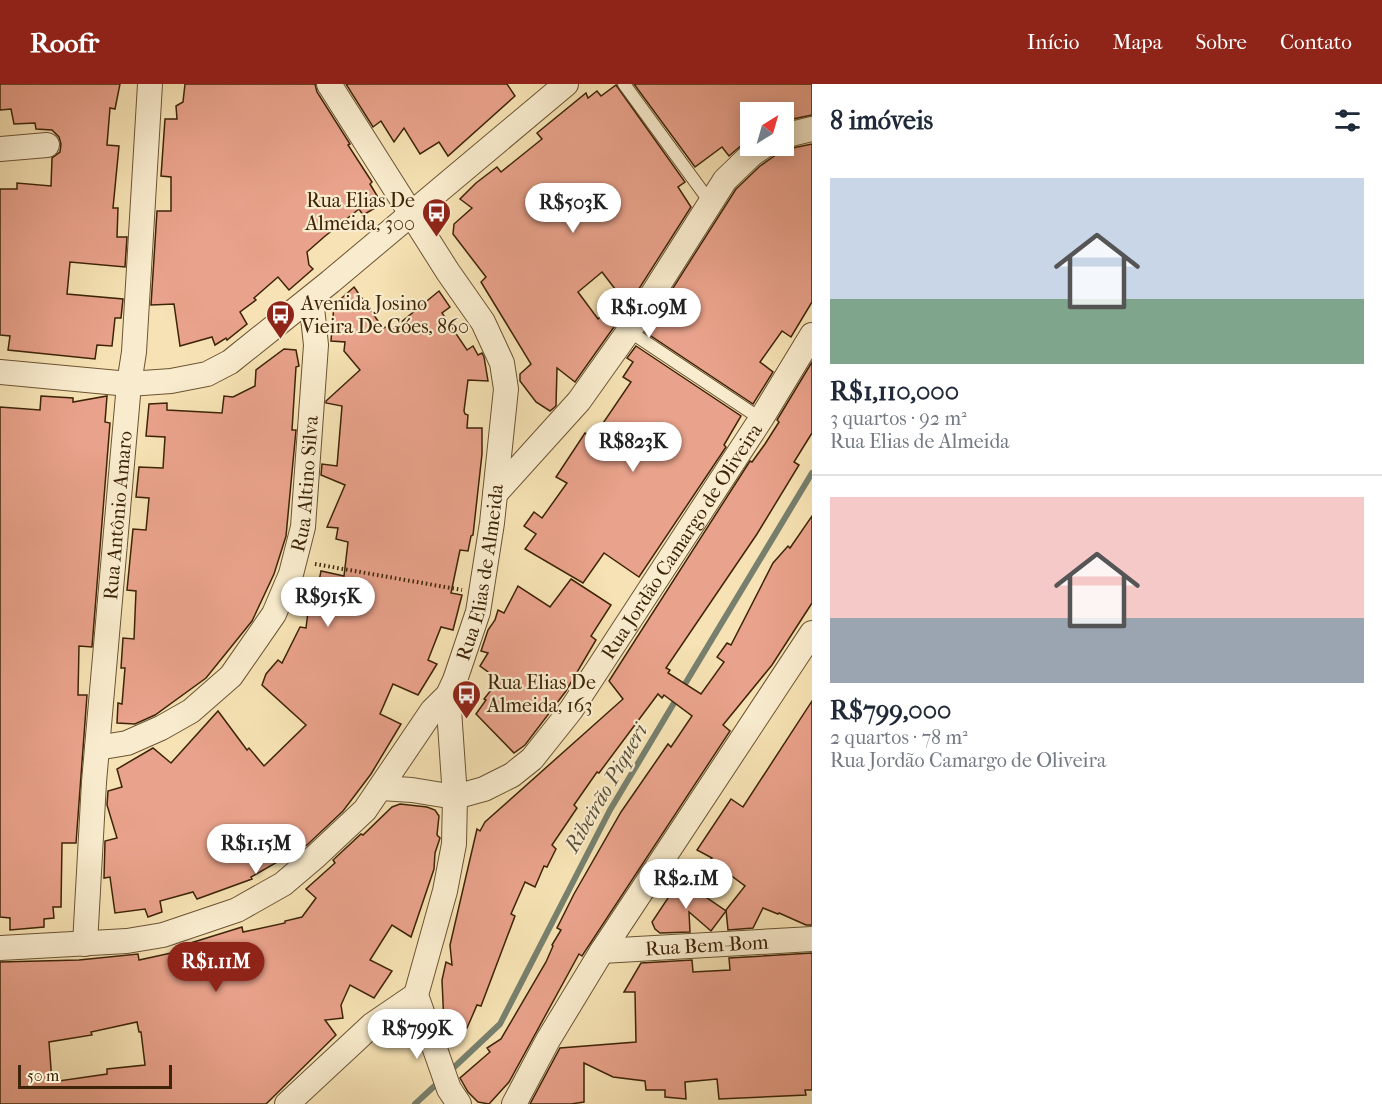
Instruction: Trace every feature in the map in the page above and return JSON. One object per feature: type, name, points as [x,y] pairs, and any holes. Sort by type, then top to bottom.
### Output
[{"type":"street","name":"Rua Antônio Amaro","points":[[85,944],[98,748],[129,384],[134,352],[150,84]]},
{"type":"street","name":"Rua Elias de Almeida","points":[[0,948],[127,941],[163,935],[237,910],[283,884],[365,810],[432,711],[448,695],[455,680],[478,612],[495,494],[506,389],[502,363],[483,322],[448,272],[329,84]]},
{"type":"street","points":[[0,372],[129,384],[171,381],[207,374],[230,362],[311,298],[566,84]]},
{"type":"street","points":[[794,133],[812,129]]},
{"type":"street","points":[[0,149],[47,145]]},
{"type":"street","points":[[495,494],[579,401],[629,331],[725,180],[750,156]]},
{"type":"street","name":"Rua Altino Silva","points":[[98,748],[127,742],[161,728],[191,711],[231,676],[274,614],[295,561],[303,526],[316,345],[311,298]]},
{"type":"street","name":"Rua Jordão Camargo de Oliveira","points":[[381,788],[455,797],[484,789],[512,775],[531,759],[571,710],[761,419],[812,334]]},
{"type":"street","points":[[514,1104],[548,1040],[602,951],[812,633]]},
{"type":"street","points":[[448,695],[455,797],[454,844],[420,1006],[454,1097]]},
{"type":"street","name":"Rua Bem-Bom","points":[[602,951],[812,939]]},
{"type":"street","points":[[287,1104],[372,1025],[420,1006]]},
{"type":"lane","points":[[624,84],[710,202]]},
{"type":"lane","points":[[629,331],[761,419]]},
{"type":"path","points":[[295,561],[480,593]]},
{"type":"building","points":[[0,84],[120,84],[115,109],[110,108],[107,145],[119,146],[113,208],[118,208],[117,237],[127,237],[125,267],[70,262],[67,294],[123,299],[121,318],[115,318],[112,346],[97,345],[95,359],[8,350],[10,336],[0,335],[0,189],[17,189],[17,183],[51,186],[52,158],[60,152],[61,144],[59,137],[52,130],[36,129],[35,123],[14,124],[11,109],[0,110]]},
{"type":"building","points":[[185,84],[315,84],[317,92],[350,144],[348,145],[372,182],[370,184],[382,204],[363,215],[359,209],[324,237],[307,252],[309,265],[313,269],[289,290],[278,277],[254,298],[256,300],[240,312],[247,324],[227,340],[226,338],[215,345],[212,337],[180,346],[174,304],[151,305],[157,211],[171,211],[171,177],[161,176],[165,119],[177,119],[176,106],[183,102]]},
{"type":"building","points":[[346,84],[507,84],[515,96],[448,156],[439,142],[420,154],[404,128],[394,142],[381,121],[373,127]]},
{"type":"building","points":[[634,84],[812,84],[812,115],[794,119],[794,102],[740,102],[740,147],[729,156],[722,147],[695,167]]},
{"type":"building","points":[[616,85],[685,182],[678,187],[691,207],[621,317],[575,382],[557,368],[556,406],[550,411],[536,402],[520,381],[520,374],[531,364],[481,282],[486,277],[453,234],[454,224],[472,208],[460,199],[476,183],[497,167],[501,172],[542,139],[537,133],[586,93],[588,98],[597,91],[601,96]],"holes":[[[602,272],[622,298],[598,319],[578,292]]]},
{"type":"building","points":[[812,144],[812,302],[791,337],[782,331],[760,362],[773,372],[753,404],[645,332],[736,189],[774,156],[794,156],[794,148]]},
{"type":"building","points":[[354,287],[383,328],[386,327],[389,332],[439,291],[450,307],[442,313],[467,350],[473,346],[478,355],[482,353],[484,357],[488,381],[468,380],[464,411],[468,415],[467,428],[482,428],[482,454],[473,535],[468,551],[460,550],[451,593],[462,595],[453,630],[441,627],[428,660],[437,664],[418,695],[393,684],[380,714],[401,724],[371,774],[343,811],[307,845],[251,877],[252,879],[197,899],[193,892],[160,901],[162,912],[148,917],[145,909],[115,913],[110,877],[104,878],[105,841],[117,838],[107,805],[108,791],[122,787],[117,769],[153,748],[171,763],[218,711],[247,750],[249,748],[264,766],[306,725],[262,685],[266,674],[278,660],[282,663],[300,627],[306,628],[312,579],[319,581],[321,571],[344,576],[348,542],[336,539],[338,528],[327,527],[345,485],[321,475],[322,464],[337,466],[342,406],[326,403],[326,401],[360,370],[344,351],[345,342],[331,341],[334,305]]},
{"type":"building","points":[[636,346],[741,416],[724,445],[726,447],[639,577],[604,553],[583,583],[525,549],[536,534],[524,526],[534,512],[542,518],[567,483],[556,477],[585,433],[593,438],[631,382],[623,377],[633,362],[627,358]]},
{"type":"building","points":[[284,349],[296,350],[299,366],[296,367],[292,430],[296,430],[286,536],[274,574],[252,621],[206,678],[155,715],[135,724],[117,723],[118,703],[122,704],[125,668],[121,668],[123,638],[134,639],[136,591],[127,590],[133,529],[146,530],[149,498],[136,497],[139,467],[163,468],[165,437],[146,436],[149,404],[167,403],[167,410],[222,413],[224,396],[233,397],[255,386],[256,370]]},
{"type":"building","points":[[812,362],[812,433],[794,462],[799,465],[757,534],[666,668],[670,670],[668,673],[701,694],[724,662],[717,657],[727,643],[731,645],[773,563],[788,546],[790,548],[812,516],[812,603],[772,665],[723,725],[730,731],[582,956],[579,954],[509,1082],[489,1104],[478,1102],[468,1092],[460,1078],[490,1052],[487,1048],[501,1039],[546,962],[561,930],[557,928],[574,894],[621,812],[668,744],[671,747],[692,716],[664,695],[662,698],[658,694],[599,773],[597,772],[574,805],[577,808],[552,845],[556,849],[547,867],[544,866],[535,887],[525,882],[511,914],[515,916],[481,1006],[477,1005],[467,1028],[444,1025],[442,980],[446,962],[452,965],[450,945],[477,829],[480,831],[485,822],[623,699],[609,681],[750,461],[752,462],[779,422],[777,420]]},
{"type":"building","points":[[41,396],[73,398],[73,402],[107,396],[105,422],[110,423],[92,647],[79,646],[78,695],[87,695],[76,843],[62,843],[61,907],[53,907],[54,918],[44,919],[44,927],[10,930],[10,918],[0,917],[0,407],[40,410]]},
{"type":"building","points":[[571,579],[611,605],[591,636],[596,640],[566,691],[525,745],[514,753],[476,714],[499,680],[480,666],[488,653],[481,651],[498,610],[504,613],[518,586],[550,607]]},
{"type":"building","points":[[812,701],[812,925],[806,925],[763,908],[753,928],[728,930],[726,910],[745,886],[710,860],[712,858],[697,850],[731,799],[743,807]]},
{"type":"building","points":[[400,804],[427,807],[435,810],[439,816],[437,835],[440,838],[435,853],[434,869],[411,937],[392,925],[370,960],[392,971],[374,998],[350,985],[341,1005],[343,1018],[325,1020],[336,1035],[266,1104],[0,1104],[0,962],[79,960],[138,954],[139,960],[185,950],[184,945],[242,927],[243,932],[302,917],[316,898],[306,889],[335,863],[333,860],[392,807]],"holes":[[[137,1022],[139,1032],[141,1032],[145,1065],[107,1069],[107,1074],[52,1082],[49,1042],[92,1035],[91,1032]]]},
{"type":"building","points":[[686,871],[687,884],[726,911],[711,931],[689,912],[690,932],[660,933],[652,922]]},
{"type":"building","points":[[812,953],[812,1090],[805,1090],[806,1095],[719,1099],[717,1079],[685,1082],[686,1099],[665,1097],[665,1090],[646,1090],[645,1081],[613,1077],[584,1063],[584,1102],[530,1104],[560,1048],[636,1042],[635,992],[624,992],[641,963],[692,960],[693,972],[730,970],[729,958]]},
{"type":"waterway","name":"Ribeirão Piqueri","points":[[682,689],[812,473]]},
{"type":"waterway","name":"Ribeirão Piqueri","points":[[448,1073],[500,1024],[610,810],[677,698]]},
{"type":"waterway","name":"Ribeirão Piqueri","points":[[415,1104],[441,1080]]},
{"type":"place","name":"Rua Elias De Almeida, 300","points":[[436,238]]},
{"type":"place","name":"Avenida Josino Vieira De Góes, 860","points":[[280,340]]},
{"type":"place","name":"Rua Elias De Almeida, 163","points":[[466,720]]}]
